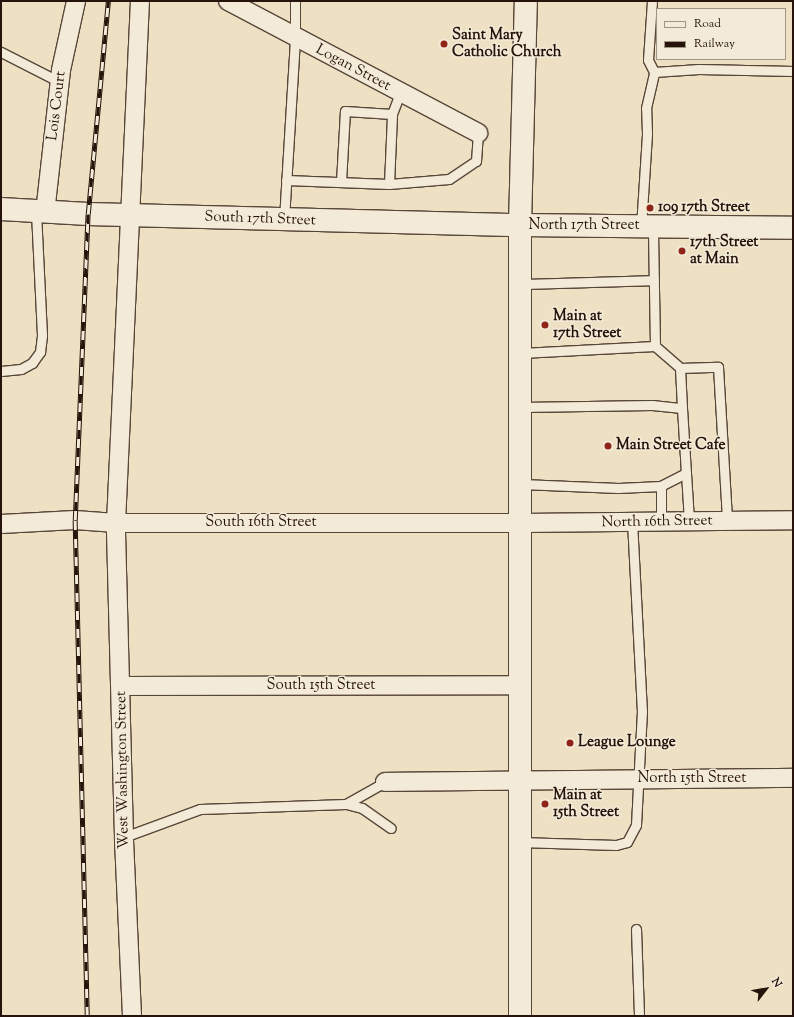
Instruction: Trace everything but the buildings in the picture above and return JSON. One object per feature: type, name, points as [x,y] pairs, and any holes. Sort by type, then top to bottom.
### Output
[{"type":"main road","points":[[520,1016],[520,226],[526,1]]},
{"type":"main road","name":"South 17th Street","points":[[1,209],[128,215],[520,226]]},
{"type":"main road","name":"North 17th Street","points":[[520,226],[793,228]]},
{"type":"street","name":"Lois Court","points":[[41,212],[60,82],[76,1]]},
{"type":"street","name":"West Washington Street","points":[[132,1016],[124,837],[122,686],[116,523],[128,215],[140,1]]},
{"type":"street","name":"Logan Street","points":[[228,1],[295,38],[478,133]]},
{"type":"street","name":"South 16th Street","points":[[1,524],[75,520],[116,523],[521,523]]},
{"type":"street","name":"North 16th Street","points":[[521,523],[793,520]]},
{"type":"street","name":"South 15th Street","points":[[122,686],[520,685]]},
{"type":"street","name":"North 15th Street","points":[[386,782],[793,778]]},
{"type":"lane","points":[[284,219],[295,38],[295,1]]},
{"type":"lane","points":[[652,1],[648,60],[654,72],[646,108],[647,227],[654,280],[655,346]]},
{"type":"lane","points":[[1,52],[60,82]]},
{"type":"lane","points":[[654,72],[699,69],[793,71]]},
{"type":"lane","points":[[389,184],[392,114],[400,93]]},
{"type":"lane","points":[[341,182],[345,111],[392,114]]},
{"type":"lane","points":[[286,180],[389,184],[449,179],[468,168],[476,161],[478,133]]},
{"type":"lane","points":[[1,371],[21,369],[32,363],[40,352],[42,335],[41,212]]},
{"type":"lane","points":[[520,284],[654,280]]},
{"type":"lane","points":[[521,353],[655,346],[680,368],[718,367],[727,520]]},
{"type":"lane","points":[[680,368],[689,521]]},
{"type":"lane","points":[[521,407],[652,405],[682,408]]},
{"type":"lane","points":[[521,484],[574,486],[661,486],[686,473]]},
{"type":"lane","points":[[661,486],[661,522]]},
{"type":"lane","points":[[519,842],[616,845],[627,842],[636,825],[642,712],[632,522]]},
{"type":"lane","points":[[346,804],[386,782]]},
{"type":"lane","points":[[124,837],[200,809],[346,804],[362,808],[391,828]]},
{"type":"lane","points":[[636,929],[638,1016]]},
{"type":"railway","points":[[87,1016],[75,520],[88,214],[108,1]]},
{"type":"place","name":"Saint Mary Catholic Church","points":[[444,44]]},
{"type":"place","name":"109 17th Street","points":[[650,208]]},
{"type":"place","name":"17th Street at Main","points":[[682,251]]},
{"type":"place","name":"Main at 17th Street","points":[[545,325]]},
{"type":"place","name":"Main Street Cafe","points":[[608,446]]},
{"type":"place","name":"League Lounge","points":[[570,743]]},
{"type":"place","name":"Main at 15th Street","points":[[545,804]]}]
